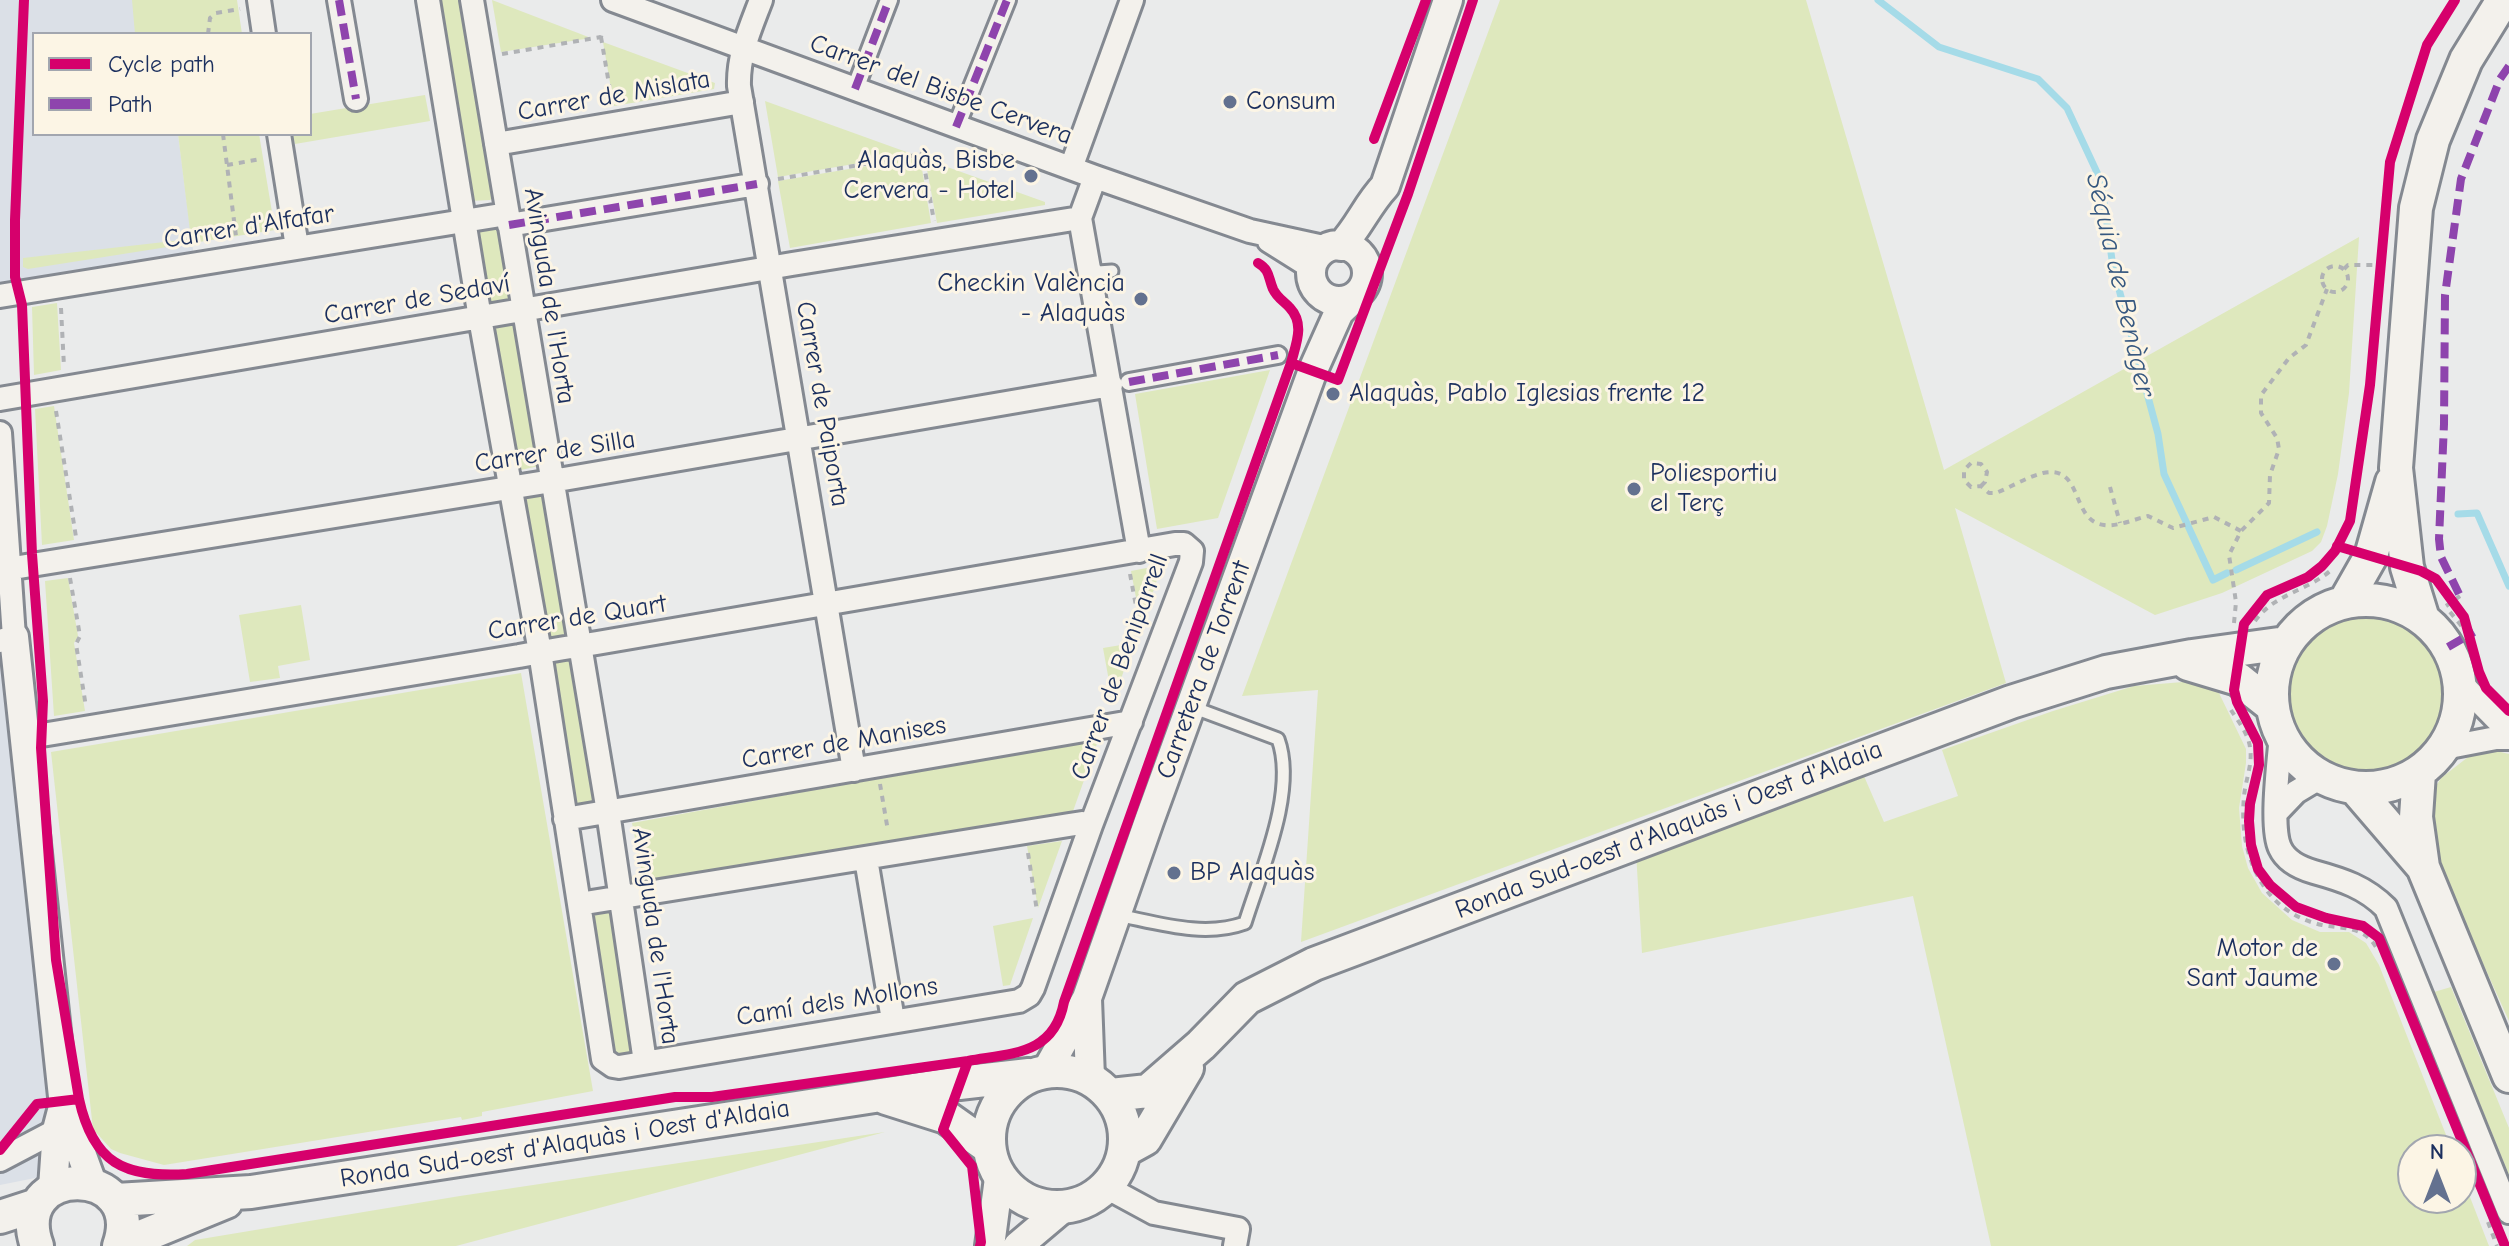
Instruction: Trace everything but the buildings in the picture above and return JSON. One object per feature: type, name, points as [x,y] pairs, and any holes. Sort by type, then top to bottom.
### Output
[{"type":"main road","points":[[2239,664],[2297,760],[2321,777],[2356,789],[2389,786],[2419,773],[2444,748],[2458,717],[2460,682],[2448,647],[2446,606],[2407,567],[2396,468],[2416,208],[2433,140],[2466,60],[2503,0]]},
{"type":"main road","points":[[2276,721],[2274,674],[2286,643],[2303,624],[2346,600],[2371,556],[2396,468]]},
{"type":"main road","points":[[2346,600],[2446,606]]},
{"type":"main road","name":"Ronda Sud-oest d'Alaquàs i Oest d'Aldaia","points":[[1100,1086],[1148,1091],[1201,1045],[1247,998],[1314,964],[2011,702],[2106,672],[2161,662],[2239,664],[2286,643]]},
{"type":"main road","points":[[2419,773],[2416,817],[2423,867],[2509,1076]]},
{"type":"main road","points":[[2356,789],[2423,867]]},
{"type":"main road","name":"Ronda Sud-oest d'Alaquàs i Oest d'Aldaia","points":[[1125,1150],[1145,1139],[1201,1045]]},
{"type":"main road","points":[[1069,1070],[1100,1086],[1124,1121],[1125,1150],[1119,1170],[1106,1187],[1086,1201],[1063,1208],[1027,1202],[999,1178],[991,1163],[987,1146],[997,1104],[1038,1072],[1069,1070]]},
{"type":"main road","name":"Ronda Sud-oest d'Alaquàs i Oest d'Aldaia","points":[[45,1197],[72,1181],[104,1192],[251,1192],[1038,1072]]},
{"type":"main road","name":"Ronda Sud-oest d'Alaquàs i Oest d'Aldaia","points":[[879,1096],[946,1117],[987,1146]]},
{"type":"main road","points":[[104,1192],[124,1222],[120,1245]]},
{"type":"main road","name":"Ronda Sud-oest d'Alaquàs i Oest d'Aldaia","points":[[120,1245],[251,1192]]},
{"type":"main road","points":[[0,1217],[45,1197]]},
{"type":"main road","points":[[37,1246],[32,1230],[45,1197]]},
{"type":"street","points":[[339,0],[356,99]]},
{"type":"street","name":"Avinguda de l'Horta","points":[[428,0],[480,318],[540,652],[602,1055],[613,1066],[619,1067],[645,1062],[608,812],[472,0]]},
{"type":"street","name":"Carrer del Bisbe Cervera","points":[[613,0],[1095,177],[1250,231],[1327,254]]},
{"type":"street","name":"Carrer de Paiporta","points":[[761,0],[743,47],[739,67],[742,102],[765,182],[771,268],[854,770]]},
{"type":"street","points":[[855,89],[889,0]]},
{"type":"street","points":[[956,127],[1007,0]]},
{"type":"street","points":[[1071,168],[1132,0]]},
{"type":"street","points":[[1362,283],[1373,214],[1448,0]]},
{"type":"street","points":[[251,4],[263,32]]},
{"type":"street","name":"Carrer de Mislata","points":[[496,144],[742,102]]},
{"type":"street","points":[[279,136],[297,247]]},
{"type":"street","points":[[1080,218],[1095,177]]},
{"type":"street","name":"Carrer d'Alfafar","points":[[0,296],[465,221],[508,219],[765,182]]},
{"type":"street","points":[[1327,254],[1355,249],[1365,262],[1362,283],[1342,301],[1326,298],[1314,285],[1327,254],[1358,228],[1364,211],[1385,186]]},
{"type":"street","name":"Carrer de Beniparrell","points":[[1033,988],[1192,556],[1190,547],[1184,544],[1134,559],[1120,384],[1080,218]]},
{"type":"street","name":"Carrer de Sedaví","points":[[0,399],[1080,218]]},
{"type":"street","name":"Carretera de Torrent","points":[[1038,1072],[1087,998],[1313,370],[1339,312],[1362,283]]},
{"type":"street","name":"Carretera de Torrent","points":[[1326,298],[1330,319],[1327,344]]},
{"type":"street","name":"Carrer de Silla","points":[[7,569],[552,481],[1278,355]]},
{"type":"street","points":[[0,433],[7,639],[23,738],[60,1118],[45,1197]]},
{"type":"street","name":"Carrer de Quart","points":[[23,738],[827,605],[1134,559]]},
{"type":"street","points":[[2460,682],[2509,732]]},
{"type":"street","points":[[2276,721],[2278,844],[2285,857],[2302,869],[2351,883],[2374,896],[2386,908],[2500,1211]]},
{"type":"street","name":"Carrer de Manises","points":[[565,819],[1131,722]]},
{"type":"street","points":[[2444,748],[2486,739],[2509,738]]},
{"type":"street","points":[[2276,813],[2296,792],[2321,777]]},
{"type":"street","points":[[579,904],[1069,825],[1091,825]]},
{"type":"street","points":[[866,859],[893,1020]]},
{"type":"street","name":"Camí dels Mollons","points":[[645,1062],[1019,1001],[1029,995],[1033,988]]},
{"type":"street","name":"Carretera de Torrent","points":[[1087,998],[1100,1086]]},
{"type":"street","points":[[0,1160],[60,1118]]},
{"type":"street","points":[[60,1118],[104,1192]]},
{"type":"street","points":[[990,1246],[999,1178]]},
{"type":"street","points":[[1106,1187],[1154,1213],[1238,1229],[1235,1246]]},
{"type":"street","points":[[1018,1246],[1063,1208]]},
{"type":"lane","points":[[1088,257],[1098,272],[1112,271]]},
{"type":"lane","points":[[1116,915],[1187,929],[1229,929],[1245,923],[1278,815],[1284,772],[1283,751],[1278,739],[1192,707]]},
{"type":"path","points":[[208,32],[210,18],[216,13],[251,4]]},
{"type":"path","points":[[603,30],[601,37],[613,109]]},
{"type":"path","points":[[495,55],[601,37]]},
{"type":"path","points":[[223,136],[238,242]]},
{"type":"path","points":[[765,182],[922,152],[936,227]]},
{"type":"path","points":[[227,165],[267,158]]},
{"type":"path","points":[[2379,280],[2381,253]]},
{"type":"path","points":[[2344,269],[2348,265],[2380,265]]},
{"type":"path","points":[[2337,266],[2344,269],[2348,277],[2347,285],[2336,292],[2327,289],[2322,283],[2325,270],[2337,266]]},
{"type":"path","points":[[2235,593],[2229,555],[2241,531],[2269,503],[2270,475],[2279,449],[2277,438],[2261,413],[2261,395],[2289,358],[2306,345],[2327,289]]},
{"type":"path","points":[[60,300],[65,374]]},
{"type":"path","points":[[55,402],[77,543]]},
{"type":"path","points":[[1981,486],[1987,472],[1981,464],[1971,463],[1964,470],[1964,480],[1971,487],[1981,486],[1989,493],[1996,493],[2042,473],[2053,472],[2063,475],[2072,483],[2077,490],[2081,510],[2090,520],[2101,525],[2148,516],[2173,528],[2214,517],[2241,531]]},
{"type":"path","points":[[2110,487],[2120,523]]},
{"type":"path","points":[[1134,559],[1139,622],[1147,625]]},
{"type":"path","points":[[2329,559],[2308,577],[2267,595],[2244,624],[2234,690],[2258,743],[2259,765],[2250,804],[2251,845],[2258,869],[2270,885],[2296,907],[2363,926],[2379,938],[2388,958]]},
{"type":"path","points":[[69,574],[80,636],[76,644],[87,713]]},
{"type":"path","points":[[2444,590],[2446,606],[2464,617],[2472,647]]},
{"type":"path","points":[[879,778],[891,843]]},
{"type":"path","points":[[1026,843],[1037,911],[1040,913]]},
{"type":"path","points":[[2500,1211],[2505,1246]]},
{"type":"shaded area","points":[[0,0],[162,0],[166,32],[32,32],[32,136],[178,136],[195,265],[0,296]]},
{"type":"shaded area","points":[[0,433],[70,1171],[0,1185]]},
{"type":"green space","points":[[132,0],[237,0],[242,32],[135,32]]},
{"type":"green space","points":[[436,0],[464,0],[495,196],[490,200],[471,201]]},
{"type":"green space","points":[[492,0],[591,38],[501,52]]},
{"type":"green space","name":"Poliesportiu el Terç","points":[[1500,0],[1806,0],[1944,470],[2359,237],[2349,393],[2338,474],[2321,542],[2312,551],[2222,593],[2155,615],[1955,508],[2006,683],[1301,942],[1318,690],[1242,696]]},
{"type":"green space","points":[[603,42],[715,83],[714,89],[614,106]]},
{"type":"green space","points":[[425,95],[430,121],[295,144],[293,136],[312,136],[312,114]]},
{"type":"green space","points":[[765,101],[912,154],[778,177]]},
{"type":"green space","points":[[178,136],[259,136],[275,230],[28,269],[23,267],[23,258],[191,239]]},
{"type":"green space","points":[[920,157],[931,223],[790,248],[778,181]]},
{"type":"green space","points":[[925,159],[1045,202],[1045,205],[937,223]]},
{"type":"green space","points":[[499,224],[512,297],[493,303],[486,298],[476,232],[477,229]]},
{"type":"green space","points":[[57,303],[61,370],[34,375],[32,307]]},
{"type":"green space","points":[[516,326],[539,466],[521,470],[516,469],[492,331],[494,327]]},
{"type":"green space","points":[[1270,370],[1218,518],[1157,529],[1135,394]]},
{"type":"green space","points":[[54,406],[74,540],[42,545],[35,409]]},
{"type":"green space","points":[[544,493],[568,631],[564,635],[547,638],[522,497]]},
{"type":"green space","points":[[1162,565],[1144,619],[1140,619],[1131,571]]},
{"type":"green space","points":[[68,578],[78,636],[74,643],[85,711],[54,716],[45,581]]},
{"type":"green space","points":[[301,605],[310,660],[278,666],[280,678],[250,682],[239,615]]},
{"type":"green space","points":[[2367,615],[2398,621],[2425,639],[2443,666],[2449,697],[2443,728],[2425,755],[2398,773],[2367,779],[2336,773],[2309,755],[2291,728],[2285,697],[2291,666],[2309,639],[2336,621]]},
{"type":"green space","points":[[1133,643],[1121,679],[1109,681],[1103,648]]},
{"type":"green space","points":[[573,662],[597,799],[585,805],[572,803],[551,663]]},
{"type":"green space","points":[[521,673],[593,1091],[482,1112],[482,1116],[462,1120],[461,1117],[164,1165],[111,1149],[93,1129],[51,752]]},
{"type":"green space","points":[[2183,682],[2207,685],[2219,693],[2246,749],[2239,808],[2242,846],[2248,868],[2262,893],[2292,920],[2320,932],[2349,932],[2366,943],[2379,965],[2446,1134],[2397,1134],[2397,1214],[2477,1214],[2489,1246],[1991,1246],[1913,896],[1642,953],[1636,852],[1860,767],[1884,822],[1958,796],[1942,750],[2134,686]]},
{"type":"green space","points":[[1099,738],[1072,814],[644,884],[632,823]]},
{"type":"green space","points":[[2488,749],[2509,754],[2509,1021],[2448,886],[2427,830],[2429,797],[2441,778],[2472,754]]},
{"type":"green space","points":[[1062,841],[1038,908],[1027,846]]},
{"type":"green space","points":[[612,910],[638,1052],[620,1057],[613,1054],[591,920],[594,913]]},
{"type":"green space","points":[[1033,918],[1010,985],[1003,986],[993,926]]},
{"type":"green space","points":[[2451,987],[2509,1128],[2509,1175],[2434,992]]},
{"type":"green space","points":[[885,1132],[456,1246],[187,1246],[195,1240],[460,1196]]},
{"type":"waterway","name":"Séquia de Benàger","points":[[1878,0],[1939,47],[2038,79],[2067,108],[2101,181],[2113,267],[2158,434],[2164,474],[2213,580],[2227,573]]},
{"type":"waterway","points":[[2458,514],[2477,513],[2509,586]]},
{"type":"waterway","points":[[2236,570],[2317,532]]},
{"type":"marked path","points":[[339,0],[356,99]]},
{"type":"marked path","points":[[855,89],[889,0]]},
{"type":"marked path","points":[[956,127],[1007,0]]},
{"type":"marked path","points":[[2459,594],[2441,557],[2439,539],[2445,295],[2461,179],[2500,79],[2509,66]]},
{"type":"marked path","points":[[509,225],[757,184]]},
{"type":"marked path","points":[[1129,382],[1278,355]]},
{"type":"marked path","points":[[2448,647],[2474,632]]},
{"type":"cycle path","points":[[0,1150],[37,1104],[79,1099],[56,960],[41,748],[43,701],[32,554],[22,305],[15,277],[24,0]]},
{"type":"cycle path","points":[[1374,139],[1426,0]]},
{"type":"cycle path","points":[[1291,363],[1338,380],[1408,194],[1473,0]]},
{"type":"cycle path","points":[[2455,0],[2427,45],[2390,162],[2370,385],[2350,521],[2335,551],[2322,566],[2308,577],[2267,595],[2244,624],[2234,690],[2258,743],[2259,765],[2249,821],[2251,845],[2258,869],[2270,885],[2296,907],[2363,926],[2379,938],[2505,1246]]},
{"type":"cycle path","points":[[980,1246],[972,1166],[943,1130],[968,1061],[1029,1048],[1041,1042],[1059,1019],[1295,349],[1298,334],[1295,314],[1276,295],[1267,271],[1258,263]]},
{"type":"cycle path","points":[[2337,546],[2421,571],[2436,579],[2464,617],[2486,688],[2509,711]]},
{"type":"cycle path","points":[[79,1099],[85,1121],[103,1152],[129,1169],[165,1175],[675,1097],[712,1097],[968,1061]]},
{"type":"place","name":"Consum","points":[[1230,102]]},
{"type":"place","name":"Alaquàs, Bisbe Cervera - Hotel","points":[[1031,176]]},
{"type":"place","name":"Checkin València - Alaquàs","points":[[1141,299]]},
{"type":"place","name":"Alaquàs, Pablo Iglesias frente 12","points":[[1333,394]]},
{"type":"place","name":"Poliesportiu el Terç","points":[[1634,489]]},
{"type":"place","name":"BP Alaquàs","points":[[1174,873]]},
{"type":"place","name":"Motor de Sant Jaume","points":[[2334,964]]}]
